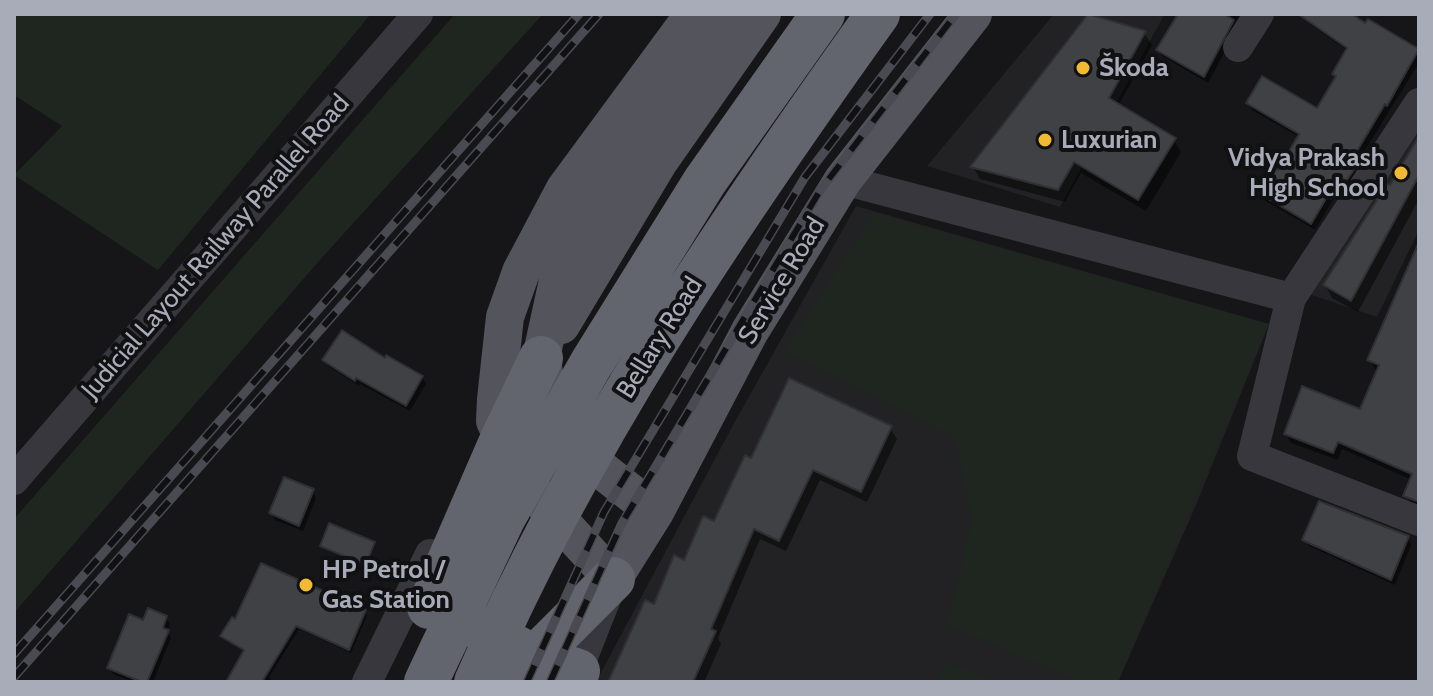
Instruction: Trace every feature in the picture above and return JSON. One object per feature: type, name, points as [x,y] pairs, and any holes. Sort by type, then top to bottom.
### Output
[{"type":"highway","name":"Bellary Road","points":[[426,682],[503,519],[591,364],[705,181],[823,14]]},
{"type":"highway","name":"Bellary Road","points":[[476,682],[543,540],[635,374],[772,162],[878,14]]},
{"type":"highway","points":[[397,682],[421,598],[498,430],[541,358]]},
{"type":"highway","points":[[529,669],[613,579]]},
{"type":"highway","points":[[421,598],[529,669],[575,676]]},
{"type":"main road","points":[[613,579],[537,497],[498,430],[505,317],[521,272],[565,189],[694,14]]},
{"type":"main road","points":[[655,512],[577,447],[551,414],[541,358],[557,285],[570,252],[596,203],[727,14]]},
{"type":"main road","points":[[541,358],[658,163],[762,14]]},
{"type":"main road","name":"Service Road","points":[[613,579],[655,512],[750,331],[843,180],[973,14]]},
{"type":"street","name":"Judicial Layout Railway Parallel Road","points":[[14,480],[418,14]]},
{"type":"street","points":[[1238,47],[1259,14]]},
{"type":"street","points":[[1419,103],[1291,298],[1252,456],[1419,521]]},
{"type":"street","points":[[843,180],[1291,298]]},
{"type":"street","points":[[575,676],[613,579]]},
{"type":"street","points":[[367,682],[421,598]]},
{"type":"shaded area","points":[[14,14],[371,14],[158,270],[14,175],[62,126],[14,95]]},
{"type":"shaded area","points":[[455,14],[543,14],[319,261],[14,613],[14,519]]},
{"type":"shaded area","points":[[1054,14],[1164,15],[1060,207],[927,166]]},
{"type":"shaded area","name":"Vidya Prakash High School","points":[[1419,115],[1419,230],[1377,317],[1306,293]]},
{"type":"shaded area","points":[[856,206],[1269,324],[1196,505],[1118,682],[596,682],[733,425]]},
{"type":"shaded area","points":[[874,213],[1269,324],[1118,682],[1081,682],[948,625],[972,518],[955,438],[785,351]]},
{"type":"shaded area","points":[[946,661],[993,682],[936,682]]},
{"type":"building","points":[[1088,14],[1146,31],[1109,98],[1176,138],[1138,200],[1074,162],[1058,190],[970,167]]},
{"type":"building","points":[[1178,14],[1224,14],[1234,20],[1204,77],[1156,50]]},
{"type":"building","points":[[1298,14],[1352,14],[1365,23],[1368,19],[1419,49],[1350,163],[1356,167],[1336,196],[1330,192],[1311,224],[1258,193],[1273,167],[1278,170],[1299,134],[1246,103],[1262,76],[1317,108],[1336,76],[1332,74],[1347,48]]},
{"type":"building","points":[[1419,136],[1419,175],[1351,301],[1323,285]]},
{"type":"building","points":[[1419,242],[1419,502],[1403,496],[1412,474],[1338,442],[1333,453],[1284,434],[1302,386],[1360,409],[1379,365],[1367,360]]},
{"type":"building","points":[[342,330],[385,358],[386,355],[423,376],[406,406],[356,378],[355,381],[322,360]]},
{"type":"building","points":[[789,378],[892,426],[861,492],[813,470],[779,541],[754,529],[711,629],[716,631],[693,682],[608,682],[645,600],[654,604],[674,555],[684,560],[703,516],[714,521],[745,455],[751,458]]},
{"type":"building","points":[[284,477],[314,489],[299,526],[269,513]]},
{"type":"building","points":[[1319,501],[1409,536],[1391,580],[1302,540]]},
{"type":"building","points":[[329,523],[375,542],[366,565],[320,546]]},
{"type":"building","points":[[261,563],[366,610],[349,650],[296,626],[262,682],[226,682],[244,650],[220,636],[232,617],[235,619]]},
{"type":"building","points":[[148,608],[167,616],[163,628],[169,630],[147,682],[142,682],[107,668],[129,614],[143,620]]},
{"type":"railway","points":[[14,654],[579,14]]},
{"type":"railway","points":[[14,677],[599,14]]},
{"type":"railway","points":[[527,682],[604,512],[805,177],[930,14]]},
{"type":"railway","points":[[550,682],[622,523],[821,189],[956,14]]},
{"type":"place","name":"Škoda","points":[[1083,68]]},
{"type":"place","name":"Luxurian","points":[[1045,140]]},
{"type":"place","name":"Vidya Prakash High School","points":[[1401,173]]},
{"type":"place","name":"HP Petrol / Gas Station","points":[[306,585]]}]
